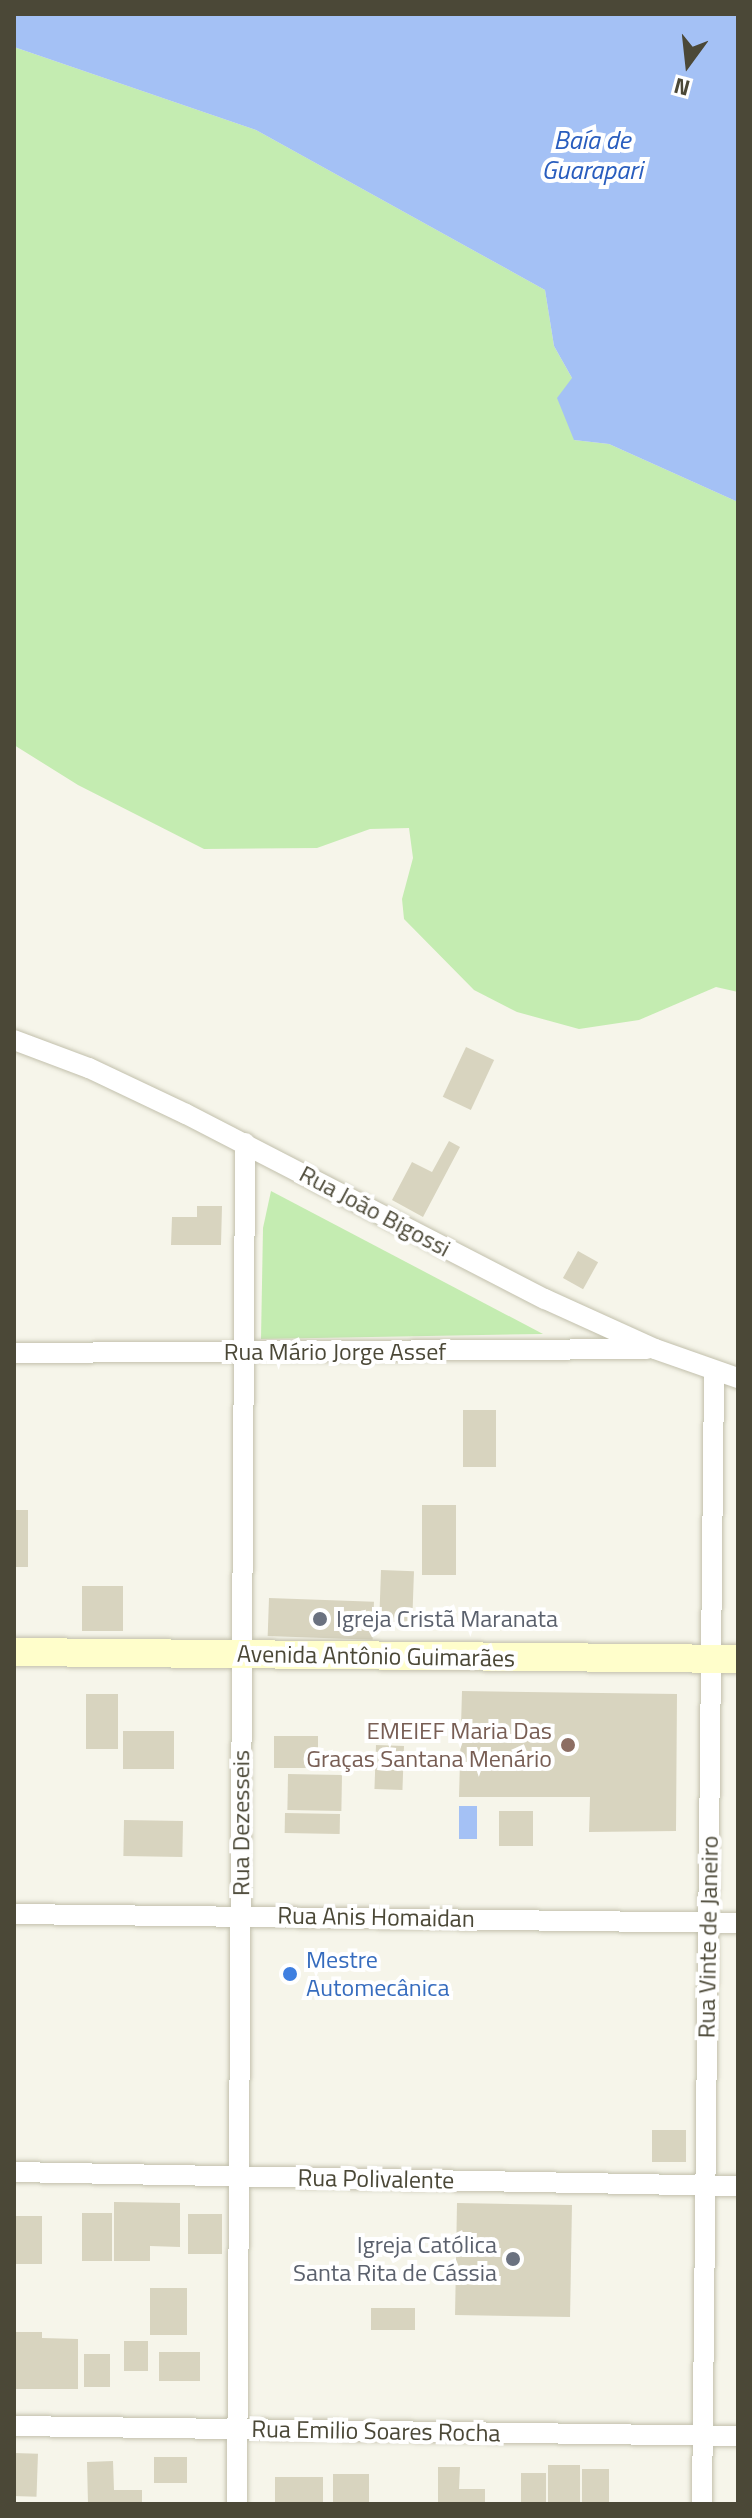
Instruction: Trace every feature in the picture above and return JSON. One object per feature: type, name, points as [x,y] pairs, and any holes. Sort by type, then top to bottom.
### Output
[{"type":"street","name":"Rua João Bigossi","points":[[14,1040],[44,1054],[89,1068],[245,1143],[545,1299],[655,1349],[738,1378]]},
{"type":"street","points":[[14,1054],[44,1054]]},
{"type":"street","name":"Rua Dezesseis","points":[[237,2504],[245,1143]]},
{"type":"street","name":"Rua Mário Jorge Assef","points":[[14,1353],[655,1349]]},
{"type":"street","name":"Rua Vinte de Janeiro","points":[[702,2504],[708,1923],[724,1659],[714,1371]]},
{"type":"street","name":"Avenida Antônio Guimarães","points":[[14,1652],[724,1659]]},
{"type":"street","name":"Rua Anis Homaidan","points":[[14,1914],[241,1914],[738,1923]]},
{"type":"street","name":"Rua Polivalente","points":[[14,2172],[738,2186]]},
{"type":"street","name":"Rua Emilio Soares Rocha","points":[[14,2426],[738,2436]]},
{"type":"green space","points":[[14,47],[256,130],[545,290],[554,346],[572,378],[574,440],[609,444],[738,502],[738,992],[716,987],[639,1020],[579,1029],[517,1012],[474,990],[404,919],[402,899],[413,858],[409,828],[370,829],[317,848],[204,849],[78,785],[14,745]]},
{"type":"green space","points":[[271,1191],[543,1334],[261,1339],[263,1228]]},
{"type":"water","name":"Baía de Guarapari","points":[[14,14],[738,14],[738,502],[609,444],[574,440],[557,398],[572,378],[554,346],[545,290],[256,130],[14,47]]},
{"type":"water","points":[[459,1806],[477,1806],[477,1839],[459,1839]]},
{"type":"building","points":[[466,1047],[494,1060],[471,1110],[443,1097]]},
{"type":"building","points":[[449,1141],[460,1147],[423,1217],[392,1200],[412,1162],[432,1172]]},
{"type":"building","points":[[197,1206],[222,1206],[221,1245],[171,1245],[172,1217],[197,1217]]},
{"type":"building","points":[[578,1251],[598,1262],[583,1289],[563,1278]]},
{"type":"building","points":[[463,1410],[496,1410],[496,1467],[463,1467]]},
{"type":"building","points":[[422,1505],[456,1505],[456,1575],[422,1575]]},
{"type":"building","points":[[14,1510],[28,1510],[28,1567],[14,1567]]},
{"type":"building","points":[[381,1570],[414,1571],[412,1624],[379,1623]]},
{"type":"building","points":[[82,1586],[123,1586],[123,1631],[82,1631]]},
{"type":"building","name":"Igreja Cristã Maranata","points":[[269,1598],[374,1602],[373,1640],[268,1636]]},
{"type":"building","name":"EMEIEF Maria Das Graças Santana Menário","points":[[462,1691],[677,1694],[676,1831],[589,1832],[590,1797],[459,1797]]},
{"type":"building","points":[[86,1694],[118,1694],[118,1749],[86,1749]]},
{"type":"building","points":[[123,1731],[174,1731],[174,1769],[123,1769]]},
{"type":"building","points":[[274,1736],[318,1736],[318,1768],[274,1768]]},
{"type":"building","points":[[376,1745],[404,1746],[402,1790],[374,1789]]},
{"type":"building","points":[[288,1774],[342,1775],[341,1811],[287,1810]]},
{"type":"building","points":[[499,1811],[533,1811],[533,1846],[499,1846]]},
{"type":"building","points":[[285,1813],[340,1814],[340,1834],[285,1833]]},
{"type":"building","points":[[124,1820],[183,1821],[182,1857],[123,1856]]},
{"type":"building","points":[[652,2130],[686,2130],[686,2162],[652,2162]]},
{"type":"building","points":[[114,2202],[180,2203],[180,2247],[150,2246],[150,2261],[114,2261]]},
{"type":"building","name":"Igreja Católica Santa Rita de Cássia","points":[[457,2203],[572,2205],[570,2317],[455,2315]]},
{"type":"building","points":[[82,2213],[112,2213],[112,2261],[82,2261]]},
{"type":"building","points":[[188,2214],[222,2214],[222,2254],[188,2254]]},
{"type":"building","points":[[14,2216],[42,2216],[42,2264],[14,2264]]},
{"type":"building","points":[[150,2288],[187,2288],[187,2335],[150,2335]]},
{"type":"building","points":[[371,2308],[415,2308],[415,2330],[371,2330]]},
{"type":"building","points":[[14,2332],[42,2332],[42,2338],[78,2339],[78,2389],[14,2389]]},
{"type":"building","points":[[124,2341],[148,2341],[148,2371],[124,2371]]},
{"type":"building","points":[[159,2352],[200,2352],[200,2381],[159,2381]]},
{"type":"building","points":[[84,2354],[110,2354],[110,2387],[84,2387]]},
{"type":"building","points":[[14,2453],[38,2454],[36,2497],[14,2496]]},
{"type":"building","points":[[154,2457],[187,2457],[187,2483],[154,2483]]},
{"type":"building","points":[[113,2461],[114,2490],[142,2490],[142,2504],[88,2504],[87,2462]]},
{"type":"building","points":[[548,2465],[580,2465],[580,2504],[548,2504]]},
{"type":"building","points":[[438,2467],[460,2467],[459,2489],[485,2489],[485,2504],[438,2504]]},
{"type":"building","points":[[582,2469],[609,2469],[609,2504],[582,2504]]},
{"type":"building","points":[[521,2473],[546,2473],[546,2504],[521,2504]]},
{"type":"building","points":[[333,2474],[369,2474],[369,2504],[333,2504]]},
{"type":"building","points":[[275,2477],[323,2477],[323,2504],[275,2504]]},
{"type":"place","name":"Igreja Cristã Maranata","points":[[320,1619]]},
{"type":"place","name":"EMEIEF Maria Das Graças Santana Menário","points":[[568,1745]]},
{"type":"place","name":"Mestre Automecânica","points":[[290,1974]]},
{"type":"place","name":"Igreja Católica Santa Rita de Cássia","points":[[513,2259]]}]
